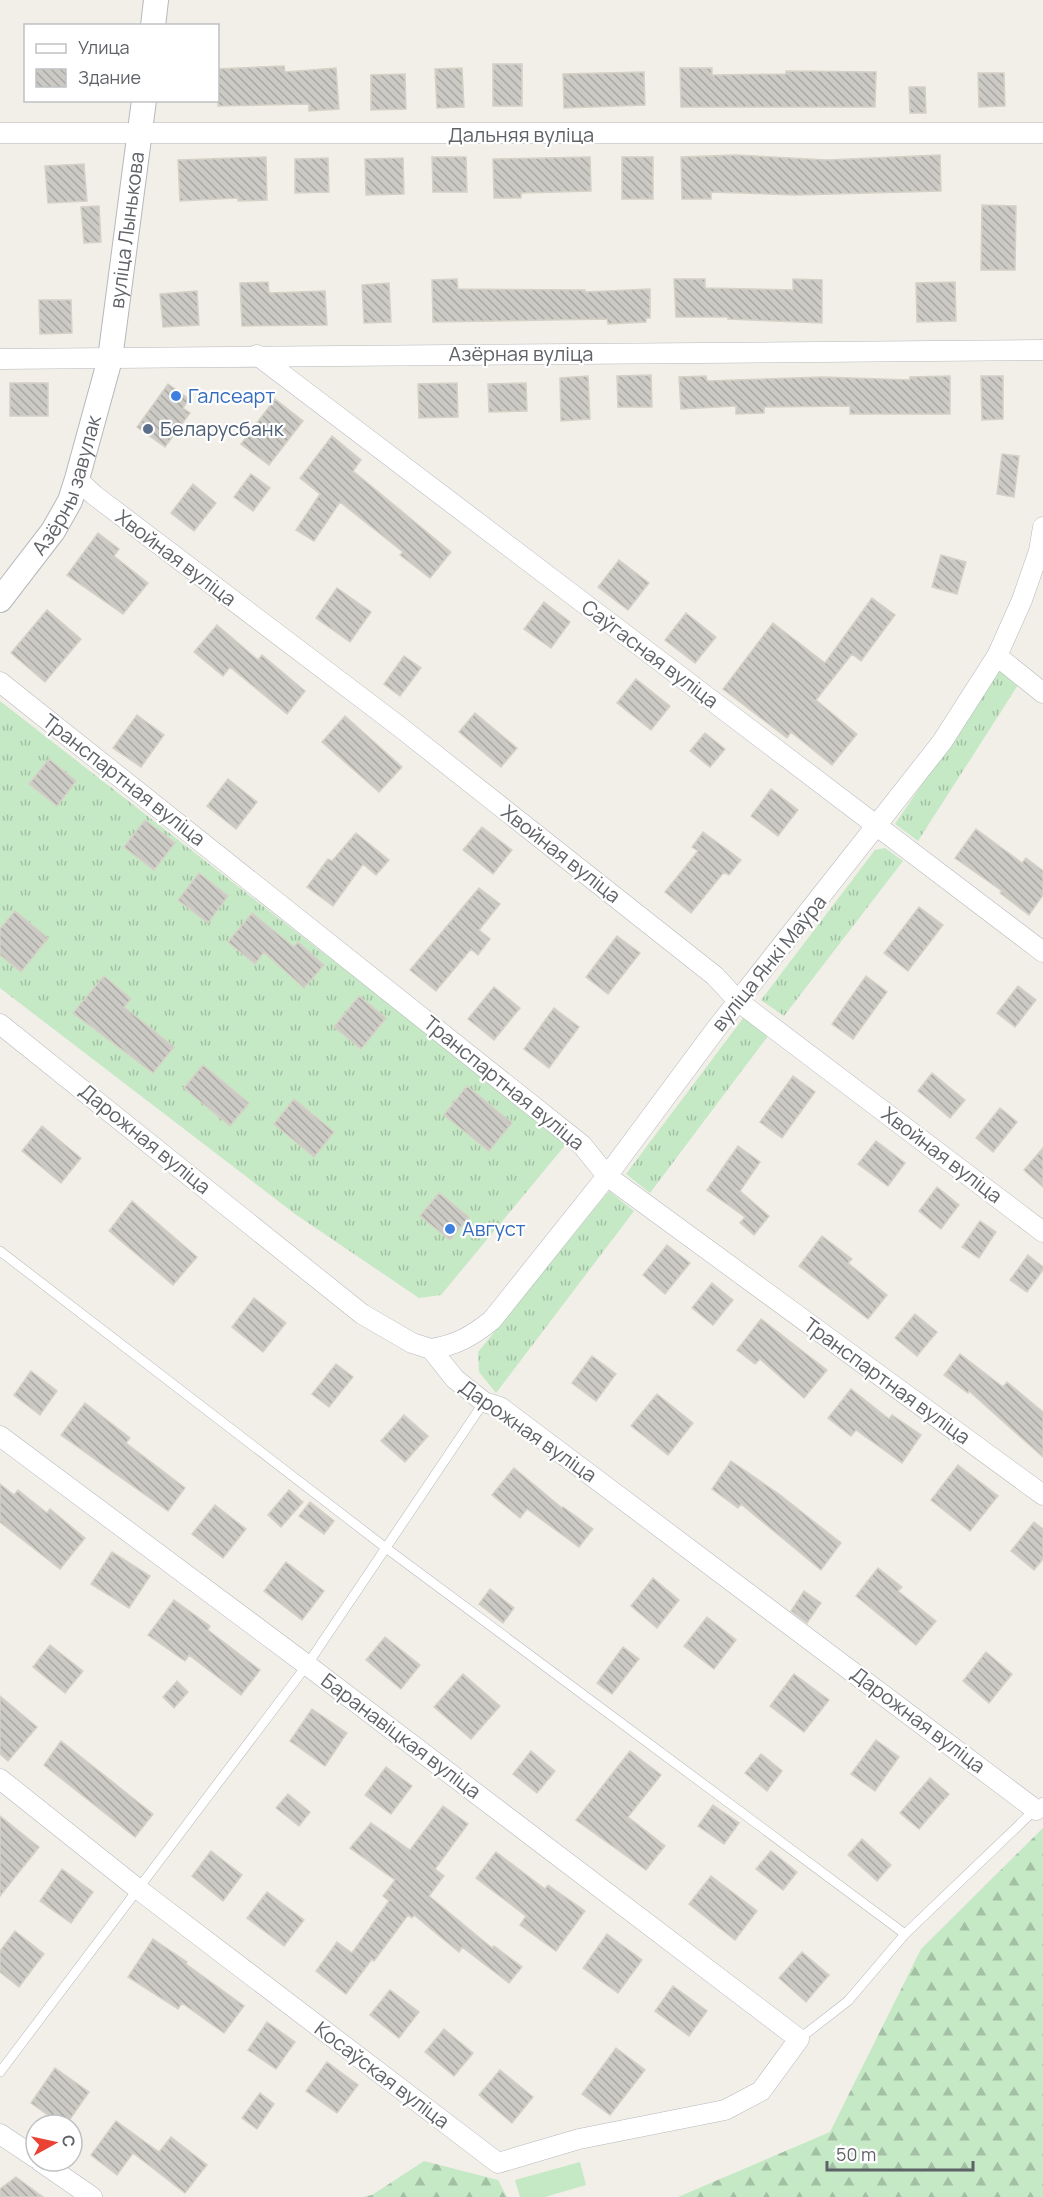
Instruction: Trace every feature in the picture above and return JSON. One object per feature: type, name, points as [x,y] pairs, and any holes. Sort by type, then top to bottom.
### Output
[{"type":"street","points":[[153,24],[156,0]]},
{"type":"street","name":"вуліца Лынькова","points":[[110,359],[144,102]]},
{"type":"street","name":"Дальняя вуліца","points":[[0,134],[1043,133]]},
{"type":"street","name":"Азёрная вуліца","points":[[0,359],[1043,350]]},
{"type":"street","name":"Саўгасная вуліца","points":[[257,356],[1043,952]]},
{"type":"street","name":"Азёрны завулак","points":[[0,600],[53,531],[70,501],[110,359]]},
{"type":"street","name":"Хвойная вуліца","points":[[77,479],[400,727],[715,976],[739,1002],[1043,1232]]},
{"type":"street","name":"вуліца Янкі Маўра","points":[[431,1349],[454,1346],[471,1337],[492,1320],[607,1176],[739,1002],[942,742],[997,656],[1022,600],[1039,551],[1043,527]]},
{"type":"street","points":[[997,656],[1043,693]]},
{"type":"street","name":"Транспартная вуліца","points":[[0,682],[582,1144],[607,1176],[1043,1495]]},
{"type":"street","name":"Дарожная вуліца","points":[[0,1024],[362,1314],[412,1343],[431,1349],[455,1379],[484,1402],[500,1407],[1040,1806]]},
{"type":"street","name":"Баранавіцкая вуліца","points":[[0,1436],[307,1665],[799,2039]]},
{"type":"street","name":"Косаўская вуліца","points":[[0,1779],[138,1889],[498,2163],[579,2139],[725,2110],[761,2091],[799,2039]]},
{"type":"street","points":[[0,2134],[24,2150]]},
{"type":"street","points":[[57,2173],[92,2197]]},
{"type":"lane","points":[[0,1251],[386,1548],[905,1934]]},
{"type":"lane","points":[[0,2072],[307,1665],[484,1402]]},
{"type":"lane","points":[[799,2039],[848,2001],[905,1934],[1040,1806]]},
{"type":"green space","points":[[1000,669],[1018,685],[918,841],[895,824]]},
{"type":"green space","points":[[0,701],[567,1143],[441,1295],[419,1298],[295,1214],[0,988]]},
{"type":"green space","points":[[885,848],[903,861],[784,1016],[761,1000],[875,850]]},
{"type":"green space","points":[[744,1017],[768,1036],[650,1193],[626,1174]]},
{"type":"green space","points":[[609,1191],[634,1211],[496,1393],[479,1372],[478,1352]]},
{"type":"green space","points":[[1043,1828],[1043,2197],[678,2197],[830,2132],[921,1949]]},
{"type":"green space","points":[[424,2161],[498,2180],[507,2197],[363,2197],[372,2195]]},
{"type":"green space","points":[[580,2162],[586,2185],[545,2197],[520,2197],[515,2180]]},
{"type":"building","points":[[493,64],[522,64],[522,106],[493,106]]},
{"type":"building","points":[[284,66],[285,72],[336,68],[339,109],[309,111],[309,104],[218,106],[219,69]]},
{"type":"building","points":[[462,68],[464,107],[437,108],[435,69]]},
{"type":"building","points":[[680,68],[712,68],[712,75],[786,74],[786,71],[876,72],[875,107],[681,107]]},
{"type":"building","points":[[644,72],[645,105],[564,108],[563,74]]},
{"type":"building","points":[[978,73],[1004,73],[1005,106],[979,107]]},
{"type":"building","points":[[405,74],[406,109],[371,110],[371,75]]},
{"type":"building","points":[[909,87],[925,87],[926,113],[910,113]]},
{"type":"building","points":[[736,155],[827,160],[940,155],[941,191],[796,195],[711,192],[711,199],[682,199],[681,157]]},
{"type":"building","points":[[266,157],[267,200],[238,201],[238,198],[180,201],[178,160]]},
{"type":"building","points":[[432,157],[466,157],[467,192],[433,192]]},
{"type":"building","points":[[590,157],[591,191],[521,193],[521,198],[494,198],[493,159]]},
{"type":"building","points":[[622,157],[653,157],[653,199],[622,199]]},
{"type":"building","points":[[328,158],[329,192],[295,193],[295,159]]},
{"type":"building","points":[[403,158],[404,194],[366,195],[365,159]]},
{"type":"building","points":[[84,164],[87,201],[48,203],[45,166]]},
{"type":"building","points":[[982,205],[1016,206],[1015,270],[981,270]]},
{"type":"building","points":[[99,206],[101,242],[84,243],[81,207]]},
{"type":"building","points":[[457,279],[458,289],[585,290],[585,292],[650,289],[650,318],[646,318],[646,322],[608,324],[607,319],[433,322],[432,280]]},
{"type":"building","points":[[674,279],[705,279],[705,288],[793,290],[793,279],[822,280],[822,323],[728,319],[728,317],[676,317]]},
{"type":"building","points":[[268,282],[269,293],[325,291],[327,325],[242,326],[240,283]]},
{"type":"building","points":[[955,282],[956,321],[917,322],[916,283]]},
{"type":"building","points":[[389,283],[391,322],[364,323],[362,285]]},
{"type":"building","points":[[197,291],[199,325],[163,327],[160,294]]},
{"type":"building","points":[[39,300],[71,300],[72,333],[40,334]]},
{"type":"building","points":[[651,375],[652,407],[618,407],[617,376]]},
{"type":"building","points":[[588,376],[590,419],[561,421],[560,378]]},
{"type":"building","points":[[706,376],[707,381],[823,377],[910,380],[910,377],[950,376],[950,414],[850,414],[850,406],[764,407],[764,413],[736,414],[736,406],[681,409],[679,377]]},
{"type":"building","points":[[981,376],[1003,376],[1003,419],[982,420]]},
{"type":"building","points":[[10,383],[48,383],[48,416],[10,416]]},
{"type":"building","points":[[457,383],[458,417],[419,418],[418,384]]},
{"type":"building","points":[[526,383],[527,411],[489,412],[488,384]]},
{"type":"building","points":[[168,384],[189,399],[183,408],[190,413],[165,447],[137,427]]},
{"type":"building","points":[[275,399],[303,421],[269,465],[241,444]]},
{"type":"building","points":[[332,436],[361,460],[353,471],[451,552],[430,578],[400,555],[403,552],[340,502],[314,541],[296,530],[320,494],[300,478]]},
{"type":"building","points":[[1002,454],[1019,456],[1014,497],[997,494]]},
{"type":"building","points":[[251,474],[270,488],[253,511],[234,497]]},
{"type":"building","points":[[193,484],[216,503],[194,531],[171,513]]},
{"type":"building","points":[[98,533],[119,549],[114,556],[148,583],[123,614],[67,575]]},
{"type":"building","points":[[941,555],[966,562],[957,594],[932,587]]},
{"type":"building","points":[[619,560],[649,583],[628,610],[598,587]]},
{"type":"building","points":[[337,588],[371,612],[350,642],[316,618]]},
{"type":"building","points":[[872,598],[895,615],[861,661],[852,654],[816,700],[857,734],[832,765],[791,732],[787,738],[723,689],[773,623],[825,663]]},
{"type":"building","points":[[544,602],[570,622],[551,648],[524,629]]},
{"type":"building","points":[[47,610],[81,639],[45,682],[11,653]]},
{"type":"building","points":[[686,613],[716,637],[695,663],[665,640]]},
{"type":"building","points":[[217,625],[258,660],[262,655],[305,691],[287,714],[230,667],[223,676],[194,652]]},
{"type":"building","points":[[404,656],[421,668],[400,696],[384,684]]},
{"type":"building","points":[[636,679],[670,706],[651,730],[617,703]]},
{"type":"building","points":[[475,713],[517,748],[501,767],[459,732]]},
{"type":"building","points":[[137,715],[164,735],[141,767],[113,748]]},
{"type":"building","points":[[345,716],[402,767],[379,792],[322,742]]},
{"type":"building","points":[[705,733],[725,749],[710,767],[690,751]]},
{"type":"building","points":[[49,759],[76,781],[57,806],[29,784]]},
{"type":"building","points":[[228,779],[257,802],[236,829],[207,806]]},
{"type":"building","points":[[771,789],[798,810],[778,836],[751,816]]},
{"type":"building","points":[[145,820],[175,843],[154,870],[124,847]]},
{"type":"building","points":[[482,827],[512,850],[493,874],[463,850]]},
{"type":"building","points":[[976,829],[1022,863],[1026,858],[1043,871],[1043,895],[1029,915],[1000,893],[1002,891],[955,858]]},
{"type":"building","points":[[703,832],[741,860],[729,875],[724,872],[691,913],[665,892],[698,851],[692,847]]},
{"type":"building","points":[[356,833],[389,860],[376,875],[363,864],[333,906],[307,887],[328,859],[332,861]]},
{"type":"building","points":[[199,873],[228,896],[208,923],[178,900]]},
{"type":"building","points":[[479,888],[500,904],[479,930],[490,939],[478,955],[471,949],[436,991],[410,970]]},
{"type":"building","points":[[919,907],[943,925],[908,971],[884,953]]},
{"type":"building","points":[[15,911],[48,938],[21,972],[0,955],[0,929]]},
{"type":"building","points":[[252,913],[294,947],[298,942],[324,965],[304,988],[264,952],[255,964],[228,942]]},
{"type":"building","points":[[617,936],[640,953],[608,994],[586,977]]},
{"type":"building","points":[[104,976],[131,999],[124,1007],[174,1047],[153,1073],[73,1013]]},
{"type":"building","points":[[866,976],[887,992],[853,1039],[832,1024]]},
{"type":"building","points":[[1018,986],[1036,1000],[1015,1027],[997,1013]]},
{"type":"building","points":[[494,987],[520,1008],[494,1040],[468,1019]]},
{"type":"building","points":[[359,996],[386,1018],[361,1049],[334,1027]]},
{"type":"building","points":[[554,1008],[579,1027],[549,1068],[524,1049]]},
{"type":"building","points":[[203,1065],[249,1103],[230,1126],[184,1088]]},
{"type":"building","points":[[932,1073],[965,1100],[950,1118],[918,1091]]},
{"type":"building","points":[[793,1076],[815,1092],[782,1138],[760,1122]]},
{"type":"building","points":[[467,1086],[512,1123],[489,1151],[444,1115]]},
{"type":"building","points":[[294,1099],[334,1132],[314,1157],[274,1124]]},
{"type":"building","points":[[1000,1108],[1017,1122],[993,1152],[976,1138]]},
{"type":"building","points":[[42,1126],[81,1158],[61,1183],[22,1151]]},
{"type":"building","points":[[876,1141],[905,1163],[888,1186],[858,1164]]},
{"type":"building","points":[[738,1146],[760,1162],[740,1191],[769,1216],[754,1235],[740,1223],[745,1217],[707,1190]]},
{"type":"building","points":[[1043,1148],[1043,1187],[1024,1170]]},
{"type":"building","points":[[937,1187],[959,1205],[941,1229],[919,1211]]},
{"type":"building","points":[[439,1193],[469,1217],[450,1240],[420,1216]]},
{"type":"building","points":[[132,1201],[197,1257],[173,1285],[109,1231]]},
{"type":"building","points":[[980,1221],[996,1232],[979,1258],[962,1247]]},
{"type":"building","points":[[822,1236],[852,1259],[848,1263],[887,1295],[868,1319],[799,1266]]},
{"type":"building","points":[[667,1245],[690,1263],[665,1294],[643,1275]]},
{"type":"building","points":[[1028,1255],[1043,1267],[1043,1270],[1027,1292],[1010,1280]]},
{"type":"building","points":[[712,1283],[733,1300],[713,1325],[692,1308]]},
{"type":"building","points":[[254,1298],[286,1323],[263,1352],[232,1327]]},
{"type":"building","points":[[915,1314],[937,1332],[917,1356],[895,1338]]},
{"type":"building","points":[[761,1319],[827,1370],[804,1398],[760,1359],[755,1364],[737,1350]]},
{"type":"building","points":[[960,1354],[1003,1387],[1007,1382],[1043,1412],[1043,1457],[969,1391],[968,1393],[944,1375]]},
{"type":"building","points":[[592,1356],[616,1374],[596,1401],[572,1383]]},
{"type":"building","points":[[336,1364],[353,1377],[329,1407],[312,1394]]},
{"type":"building","points":[[31,1371],[57,1391],[40,1415],[14,1395]]},
{"type":"building","points":[[851,1389],[889,1419],[892,1415],[921,1435],[902,1463],[856,1430],[851,1436],[828,1418]]},
{"type":"building","points":[[657,1394],[693,1423],[668,1455],[631,1426]]},
{"type":"building","points":[[85,1403],[130,1438],[126,1443],[185,1488],[168,1511],[61,1435]]},
{"type":"building","points":[[404,1415],[428,1436],[405,1462],[381,1441]]},
{"type":"building","points":[[731,1461],[779,1494],[841,1543],[821,1570],[741,1504],[738,1508],[712,1489]]},
{"type":"building","points":[[958,1465],[998,1496],[970,1531],[931,1500]]},
{"type":"building","points":[[514,1468],[562,1508],[593,1529],[579,1547],[527,1509],[520,1518],[492,1495]]},
{"type":"building","points":[[0,1484],[14,1495],[18,1490],[47,1513],[50,1509],[85,1538],[60,1569],[0,1522]]},
{"type":"building","points":[[289,1490],[303,1502],[281,1527],[268,1515]]},
{"type":"building","points":[[310,1502],[334,1521],[324,1534],[299,1516]]},
{"type":"building","points":[[215,1505],[246,1529],[223,1558],[192,1534]]},
{"type":"building","points":[[1034,1522],[1043,1529],[1043,1559],[1034,1570],[1011,1551]]},
{"type":"building","points":[[112,1552],[150,1576],[129,1608],[91,1584]]},
{"type":"building","points":[[286,1562],[324,1591],[302,1620],[264,1591]]},
{"type":"building","points":[[878,1568],[902,1587],[898,1591],[936,1621],[916,1645],[856,1596]]},
{"type":"building","points":[[653,1578],[679,1600],[657,1628],[631,1606]]},
{"type":"building","points":[[490,1589],[514,1608],[503,1623],[479,1604]]},
{"type":"building","points":[[804,1591],[821,1603],[807,1623],[791,1611]]},
{"type":"building","points":[[174,1600],[210,1626],[208,1630],[260,1670],[241,1695],[189,1655],[185,1661],[148,1635]]},
{"type":"building","points":[[707,1617],[736,1640],[714,1669],[684,1646]]},
{"type":"building","points":[[385,1637],[420,1665],[401,1689],[366,1660]]},
{"type":"building","points":[[50,1645],[83,1671],[65,1693],[33,1667]]},
{"type":"building","points":[[623,1647],[639,1659],[612,1694],[597,1683]]},
{"type":"building","points":[[986,1652],[1012,1674],[989,1703],[963,1681]]},
{"type":"building","points":[[463,1674],[500,1706],[471,1739],[434,1707]]},
{"type":"building","points":[[794,1674],[829,1700],[804,1732],[770,1706]]},
{"type":"building","points":[[177,1681],[188,1692],[174,1708],[163,1697]]},
{"type":"building","points":[[0,1696],[37,1727],[8,1761],[0,1754]]},
{"type":"building","points":[[312,1709],[347,1733],[325,1766],[290,1741]]},
{"type":"building","points":[[876,1740],[899,1757],[875,1791],[851,1774]]},
{"type":"building","points":[[61,1741],[153,1814],[135,1837],[44,1765]]},
{"type":"building","points":[[531,1751],[555,1771],[537,1793],[513,1774]]},
{"type":"building","points":[[630,1751],[661,1775],[628,1817],[665,1846],[646,1870],[576,1820]]},
{"type":"building","points":[[761,1754],[782,1771],[767,1791],[745,1773]]},
{"type":"building","points":[[386,1767],[412,1786],[391,1814],[365,1795]]},
{"type":"building","points":[[930,1778],[949,1794],[919,1829],[900,1813]]},
{"type":"building","points":[[288,1794],[310,1812],[299,1826],[276,1808]]},
{"type":"building","points":[[713,1805],[739,1823],[724,1844],[698,1826]]},
{"type":"building","points":[[443,1806],[468,1824],[435,1869],[444,1876],[429,1896],[492,1948],[494,1946],[522,1967],[509,1983],[462,1947],[459,1952],[414,1915],[412,1918],[408,1915],[346,1994],[316,1971],[337,1942],[352,1953],[389,1901],[383,1896],[395,1880],[350,1848],[371,1823],[410,1850]]},
{"type":"building","points":[[0,1816],[39,1847],[0,1896]]},
{"type":"building","points":[[862,1839],[891,1865],[877,1881],[848,1855]]},
{"type":"building","points":[[211,1851],[242,1875],[223,1901],[192,1876]]},
{"type":"building","points":[[771,1851],[797,1872],[783,1890],[756,1869]]},
{"type":"building","points":[[496,1852],[545,1889],[548,1885],[585,1911],[556,1951],[520,1925],[526,1916],[476,1878]]},
{"type":"building","points":[[62,1869],[93,1892],[71,1923],[40,1901]]},
{"type":"building","points":[[711,1876],[757,1911],[735,1940],[689,1904]]},
{"type":"building","points":[[267,1892],[304,1920],[284,1946],[247,1918]]},
{"type":"building","points":[[15,1931],[44,1954],[19,1987],[0,1972],[0,1951]]},
{"type":"building","points":[[607,1934],[642,1960],[618,1993],[583,1968]]},
{"type":"building","points":[[153,1939],[244,2006],[224,2033],[182,2003],[178,2009],[128,1977]]},
{"type":"building","points":[[802,1952],[829,1975],[806,2002],[779,1978]]},
{"type":"building","points":[[673,1986],[707,2011],[689,2036],[655,2011]]},
{"type":"building","points":[[390,1990],[419,2012],[399,2038],[370,2015]]},
{"type":"building","points":[[267,2022],[295,2042],[276,2069],[248,2050]]},
{"type":"building","points":[[444,2029],[473,2053],[454,2076],[425,2052]]},
{"type":"building","points":[[616,2048],[645,2070],[610,2115],[582,2094]]},
{"type":"building","points":[[327,2062],[358,2085],[337,2113],[306,2091]]},
{"type":"building","points":[[55,2068],[89,2092],[74,2113],[45,2113],[31,2103]]},
{"type":"building","points":[[500,2070],[533,2097],[512,2123],[479,2095]]},
{"type":"building","points":[[260,2093],[274,2104],[257,2129],[242,2118]]},
{"type":"building","points":[[116,2121],[159,2152],[171,2137],[207,2165],[185,2193],[133,2153],[117,2175],[91,2155]]},
{"type":"building","points":[[16,2177],[43,2197],[0,2197],[0,2189]]},
{"type":"place","name":"Галсеарт","points":[[176,396]]},
{"type":"place","name":"Беларусбанк","points":[[148,429]]},
{"type":"place","name":"Август","points":[[450,1229]]}]
